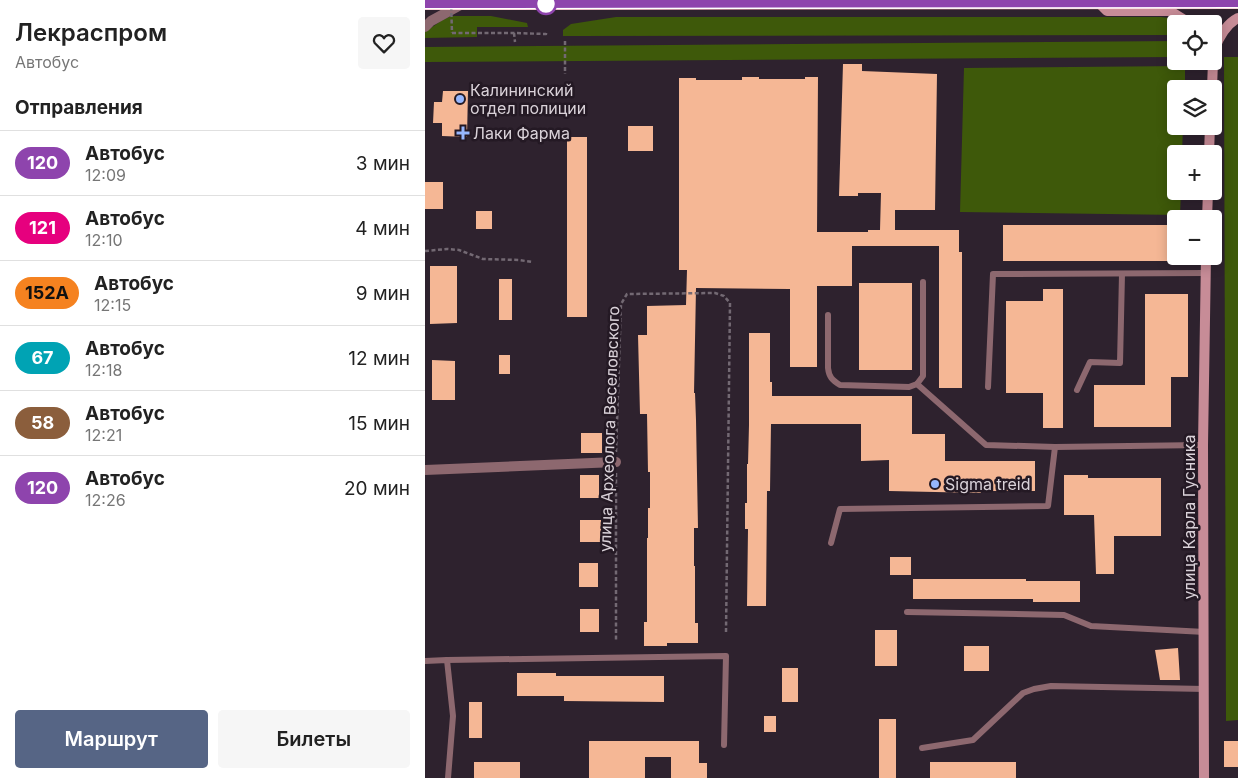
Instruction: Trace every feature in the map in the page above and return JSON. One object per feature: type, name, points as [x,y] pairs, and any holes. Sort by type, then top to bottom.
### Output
[{"type":"main road","points":[[425,4],[457,2],[1238,3]]},
{"type":"street","points":[[425,27],[457,2]]},
{"type":"street","points":[[1100,4],[1107,11],[1170,11],[1176,15]]},
{"type":"street","points":[[1222,34],[1231,21],[1238,18]]},
{"type":"street","name":"улица Карла Гусника","points":[[1204,778],[1203,445],[1205,265]]},
{"type":"street","points":[[425,470],[616,462]]},
{"type":"lane","points":[[988,387],[993,274],[1205,273]]},
{"type":"lane","points":[[1077,390],[1090,362],[1120,363],[1122,274]]},
{"type":"lane","points":[[828,315],[827,368],[829,376],[833,381],[840,385],[909,387],[917,384],[923,376],[923,282]]},
{"type":"lane","points":[[917,384],[986,445],[1055,447],[1203,445]]},
{"type":"lane","points":[[831,543],[840,509],[1048,506],[1055,447]]},
{"type":"lane","points":[[907,612],[1065,615],[1091,626],[1205,632]]},
{"type":"lane","points":[[425,661],[726,656],[724,745]]},
{"type":"lane","points":[[447,660],[453,716],[448,778]]},
{"type":"lane","points":[[922,748],[973,740],[1023,693],[1034,689],[1051,686],[1205,689]]},
{"type":"path","points":[[457,2],[451,33],[545,34],[546,31]]},
{"type":"path","points":[[515,33],[515,42]]},
{"type":"path","points":[[565,41],[565,74]]},
{"type":"path","points":[[425,251],[459,250],[483,259],[532,262]]},
{"type":"path","name":"улица Археолога Веселовского","points":[[616,641],[616,462],[621,304],[627,294],[715,293],[724,296],[729,303],[726,632]]},
{"type":"green space","points":[[451,16],[491,16],[527,23],[528,27],[477,27],[477,37],[425,38],[425,32]]},
{"type":"green space","points":[[616,17],[1161,17],[1167,18],[1167,35],[563,36],[563,30],[571,24]]},
{"type":"green space","points":[[1167,41],[1167,57],[425,62],[425,47]]},
{"type":"green space","points":[[1224,57],[1238,57],[1238,720],[1226,721]]},
{"type":"green space","points":[[1167,66],[1167,70],[1185,70],[1185,80],[1167,80],[1167,135],[1183,135],[1182,145],[1167,145],[1167,200],[1181,200],[1180,210],[1167,210],[1167,215],[960,212],[964,68]]},
{"type":"building","points":[[843,64],[862,64],[862,71],[937,74],[935,210],[895,210],[895,230],[959,230],[959,252],[962,252],[962,388],[939,388],[939,246],[852,246],[852,286],[817,286],[817,367],[790,367],[790,289],[696,288],[694,393],[698,528],[694,528],[694,566],[695,623],[698,623],[698,643],[667,643],[667,646],[644,646],[644,622],[647,622],[647,538],[648,508],[650,508],[650,472],[648,472],[647,414],[640,414],[638,335],[647,335],[647,306],[686,305],[687,270],[679,270],[679,78],[742,80],[742,77],[805,79],[805,77],[818,77],[817,232],[868,232],[868,230],[880,230],[881,193],[858,193],[858,196],[839,196]]},
{"type":"building","points":[[443,91],[468,91],[467,137],[442,136],[442,123],[433,123],[434,102],[442,102]]},
{"type":"building","points":[[628,126],[653,126],[653,151],[628,151]]},
{"type":"building","points":[[567,137],[587,137],[587,317],[567,317]]},
{"type":"building","points":[[425,182],[443,182],[443,209],[425,209]]},
{"type":"building","points":[[476,211],[492,211],[492,229],[476,229]]},
{"type":"building","points":[[1003,225],[1167,225],[1167,261],[1003,261]]},
{"type":"building","points":[[430,266],[457,266],[457,323],[430,324]]},
{"type":"building","points":[[499,279],[512,279],[512,320],[499,320]]},
{"type":"building","points":[[859,283],[912,283],[912,370],[859,370]]},
{"type":"building","points":[[1043,289],[1063,289],[1063,428],[1043,428],[1043,393],[1006,393],[1006,301],[1043,301]]},
{"type":"building","points":[[1145,294],[1188,294],[1188,377],[1171,377],[1171,427],[1094,427],[1094,385],[1145,385]]},
{"type":"building","points":[[749,333],[770,333],[770,382],[772,382],[772,396],[912,396],[912,434],[945,434],[945,461],[1035,461],[1035,491],[981,491],[981,493],[889,491],[889,460],[861,461],[861,424],[771,424],[770,491],[767,491],[766,606],[747,606],[748,529],[745,529],[745,503],[747,503],[749,425]]},
{"type":"building","points":[[499,355],[510,355],[510,374],[499,374]]},
{"type":"building","points":[[432,360],[455,361],[455,400],[432,400]]},
{"type":"building","points":[[581,433],[602,433],[602,453],[581,453]]},
{"type":"building","points":[[580,475],[599,475],[599,498],[580,498]]},
{"type":"building","points":[[1064,475],[1088,475],[1088,478],[1161,478],[1161,536],[1114,536],[1114,574],[1096,574],[1094,515],[1064,515]]},
{"type":"building","points":[[580,520],[601,520],[601,542],[580,542]]},
{"type":"building","points":[[890,557],[911,557],[911,575],[890,575]]},
{"type":"building","points":[[579,563],[598,563],[598,587],[579,587]]},
{"type":"building","points":[[913,579],[1080,581],[1080,602],[1033,602],[1033,599],[913,599]]},
{"type":"building","points":[[580,609],[599,609],[599,632],[580,632]]},
{"type":"building","points":[[875,630],[897,630],[897,666],[875,666]]},
{"type":"building","points":[[964,646],[989,646],[989,671],[964,671]]},
{"type":"building","points":[[1178,648],[1180,680],[1160,680],[1155,650]]},
{"type":"building","points":[[782,668],[798,668],[798,702],[782,702]]},
{"type":"building","points":[[517,673],[556,673],[556,676],[664,676],[664,702],[564,701],[564,696],[517,696]]},
{"type":"building","points":[[469,702],[482,702],[482,738],[469,738]]},
{"type":"building","points":[[764,716],[776,716],[776,732],[764,732]]},
{"type":"building","points":[[879,719],[896,719],[896,778],[879,778]]},
{"type":"building","points":[[589,741],[699,741],[699,763],[707,763],[707,778],[671,778],[671,757],[645,757],[645,778],[589,778]]},
{"type":"building","points":[[1224,741],[1238,741],[1238,767],[1224,767]]},
{"type":"building","points":[[474,762],[520,762],[520,778],[474,778]]},
{"type":"building","points":[[930,762],[1016,762],[1016,778],[930,778]]},
{"type":"bus line","name":"120","points":[[425,4],[1238,3]]},
{"type":"place","name":"Калининский отдел полиции","points":[[460,99]]},
{"type":"place","name":"Лаки Фарма","points":[[463,133]]},
{"type":"place","name":"Sigma treid","points":[[935,484]]}]
